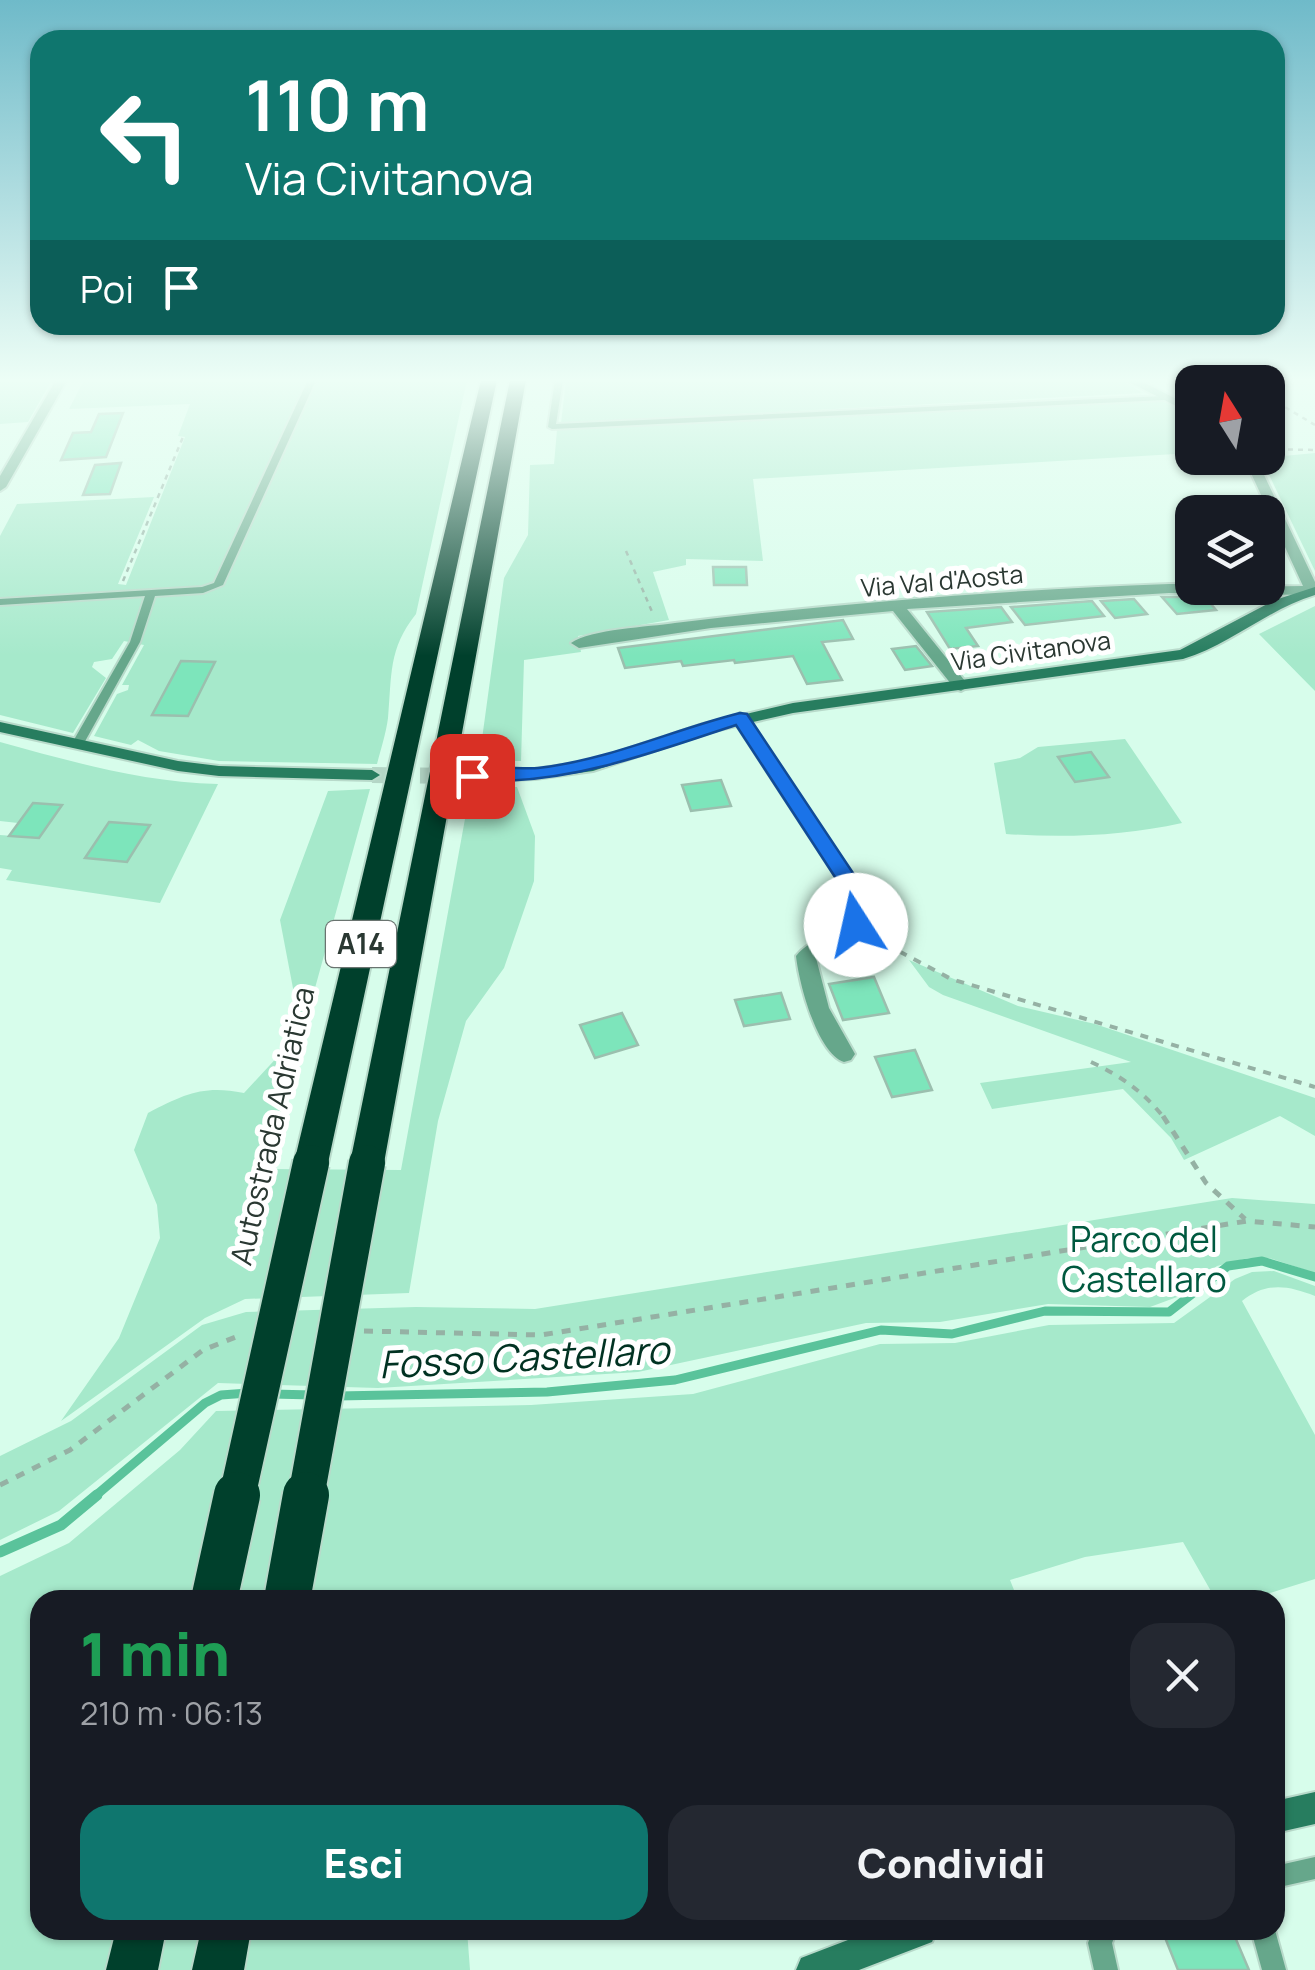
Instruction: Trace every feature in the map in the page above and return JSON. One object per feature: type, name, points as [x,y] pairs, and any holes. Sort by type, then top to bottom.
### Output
[{"type":"highway","name":"Autostrada Adriatica","points":[[216,1590],[469,472]]},
{"type":"highway","name":"A14","points":[[289,1590],[500,472]]},
{"type":"highway","points":[[132,1970],[139,1940]]},
{"type":"highway","points":[[218,1970],[224,1940]]},
{"type":"street","points":[[1258,475],[1313,591]]},
{"type":"street","name":"Via Val d'Aosta","points":[[579,643],[659,628],[896,606],[1161,588],[1313,591]]},
{"type":"street","name":"Via Civitanova","points":[[472,776],[536,774],[593,766],[740,718],[1183,654],[1222,639],[1265,609],[1313,591]]},
{"type":"street","points":[[896,606],[961,686]]},
{"type":"street","points":[[740,718],[861,900],[861,919],[806,956],[836,1047],[844,1054]]},
{"type":"street","points":[[0,726],[77,745],[219,771],[372,775]]},
{"type":"street","points":[[1285,1815],[1315,1808]]},
{"type":"street","points":[[813,1970],[893,1940]]},
{"type":"lane","points":[[0,602],[218,585],[270,472]]},
{"type":"lane","points":[[77,745],[134,642],[151,592]]},
{"type":"lane","points":[[1285,1875],[1315,1868]]},
{"type":"lane","points":[[1101,1940],[1106,1970]]},
{"type":"lane","points":[[1266,1940],[1274,1970]]},
{"type":"path","points":[[118,594],[169,472]]},
{"type":"path","points":[[626,552],[659,628]]},
{"type":"path","points":[[861,919],[870,922],[894,949],[956,979],[1046,1010],[1105,1022],[1315,1087]]},
{"type":"path","points":[[1091,1062],[1143,1092],[1176,1130],[1217,1198],[1247,1221]]},
{"type":"path","points":[[364,1331],[541,1335],[1247,1221],[1315,1226]]},
{"type":"path","points":[[0,1486],[70,1450],[204,1350],[248,1333]]},
{"type":"green space","points":[[171,472],[447,472],[416,614],[400,639],[393,663],[387,724],[377,764],[219,761],[159,751],[138,740],[131,745],[94,736],[117,694],[128,690],[129,685],[122,685],[144,645],[124,641],[112,659],[94,662],[92,667],[106,678],[73,733],[0,715],[0,536],[17,504],[154,497],[118,584],[126,585]]},
{"type":"green space","points":[[530,472],[872,472],[753,479],[763,561],[686,559],[686,565],[653,572],[669,620],[578,636],[581,652],[524,660],[521,761],[479,761],[504,578],[528,535]]},
{"type":"green space","points":[[1315,472],[1315,571],[1285,508],[1285,495],[1279,495],[1269,475]]},
{"type":"green space","points":[[1315,606],[1315,691],[1259,634]]},
{"type":"green space","points":[[1125,739],[1182,823],[1094,835],[1006,834],[994,763],[1020,758],[1038,747]]},
{"type":"green space","points":[[0,742],[135,775],[218,784],[160,903],[6,880],[12,870],[0,868],[0,835],[39,838],[61,806],[33,803],[18,823],[0,821]]},
{"type":"green space","points":[[471,786],[517,787],[535,836],[534,881],[504,968],[466,1021],[438,1121],[409,1293],[245,1299],[205,1318],[61,1421],[119,1338],[160,1238],[157,1205],[134,1150],[148,1113],[194,1093],[244,1093],[282,1052],[296,1004],[280,920],[328,791],[370,789],[265,1169],[401,1170]]},
{"type":"green space","points":[[909,960],[1018,1006],[1095,1024],[1315,1098],[1315,1136],[1280,1116],[1184,1160],[1171,1138],[1123,1089],[992,1109],[980,1083],[1131,1062],[943,995],[929,987]]},
{"type":"green space","name":"Parco del Castellaro","points":[[1232,1198],[1315,1204],[1315,1273],[1269,1258],[1248,1258],[1217,1266],[1177,1297],[1150,1307],[1048,1304],[940,1322],[866,1323],[638,1372],[378,1388],[218,1383],[59,1511],[0,1540],[0,1456],[71,1421],[202,1325],[246,1312],[416,1307],[535,1309]]},
{"type":"green space","points":[[1274,1271],[1315,1286],[1315,1296],[1277,1287],[1242,1301],[1315,1435],[1315,1579],[1279,1590],[1210,1590],[1183,1542],[1085,1557],[1010,1580],[1014,1590],[30,1590],[30,1940],[468,1940],[470,1970],[0,1970],[0,1576],[69,1543],[180,1450],[216,1411],[531,1405],[693,1394],[880,1344],[955,1343],[1049,1325],[1174,1323],[1235,1279],[1252,1272]]},
{"type":"building","points":[[92,472],[118,472],[110,494],[83,495]]},
{"type":"building","points":[[713,567],[746,567],[747,585],[714,585]]},
{"type":"building","points":[[1162,597],[1175,597],[1175,605],[1212,605],[1216,610],[1177,614]]},
{"type":"building","points":[[1134,599],[1147,614],[1115,618],[1101,601]]},
{"type":"building","points":[[1092,601],[1104,616],[1025,625],[1011,607]]},
{"type":"building","points":[[1001,607],[1012,622],[966,628],[978,646],[950,649],[927,612]]},
{"type":"building","points":[[843,620],[853,639],[822,642],[842,680],[807,684],[793,656],[625,668],[618,648]]},
{"type":"building","points":[[916,646],[932,666],[905,670],[892,649]]},
{"type":"building","points":[[181,661],[215,662],[188,716],[152,715]]},
{"type":"building","points":[[1091,752],[1109,777],[1075,782],[1058,757]]},
{"type":"building","points":[[721,780],[731,806],[691,811],[682,785]]},
{"type":"building","points":[[33,803],[62,805],[39,838],[9,836]]},
{"type":"building","points":[[109,822],[150,825],[127,862],[85,858]]},
{"type":"building","points":[[874,977],[889,1013],[843,1020],[829,984]]},
{"type":"building","points":[[781,993],[790,1019],[744,1026],[735,1000]]},
{"type":"building","points":[[622,1013],[638,1045],[595,1058],[580,1025]]},
{"type":"building","points":[[915,1050],[932,1090],[892,1097],[875,1057]]},
{"type":"building","points":[[1166,1940],[1236,1940],[1249,1970],[1178,1970]]},
{"type":"waterway","name":"Fosso Castellaro","points":[[337,1396],[547,1392],[675,1380],[881,1330],[952,1334],[1045,1311],[1169,1312],[1228,1266],[1262,1261],[1315,1277]]},
{"type":"waterway","name":"Fosso Castellaro","points":[[94,1497],[205,1403],[221,1395],[248,1393]]},
{"type":"waterway","name":"Fosso Castellaro","points":[[272,1394],[313,1395]]},
{"type":"waterway","name":"Fosso Castellaro","points":[[0,1552],[61,1525],[97,1495]]},
{"type":"tunnel","points":[[372,775],[473,776]]},
{"type":"route","points":[[472,776],[536,774],[593,766],[740,718],[864,905],[856,925]]}]
